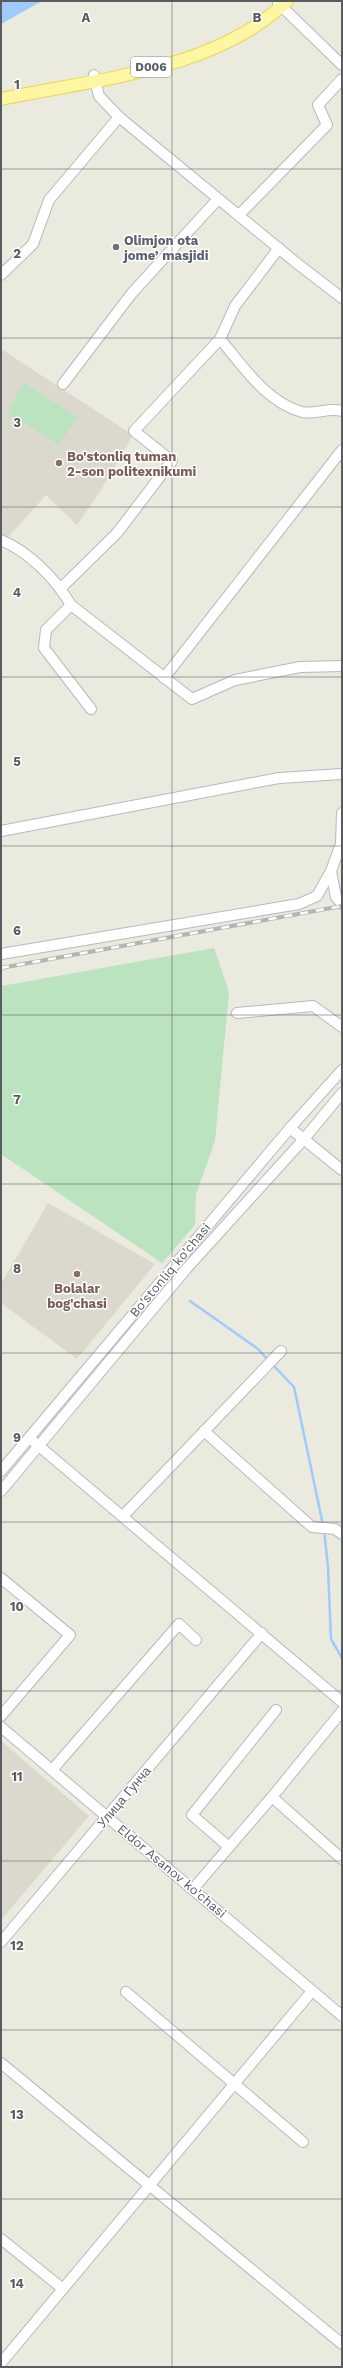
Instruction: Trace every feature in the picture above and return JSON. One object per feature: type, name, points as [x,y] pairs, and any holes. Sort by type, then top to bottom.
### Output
[{"type":"main road","name":"D006","points":[[1,99],[95,78],[178,56],[205,47],[238,30],[282,3]]},
{"type":"main road","name":"D006","points":[[1,93],[95,78]]},
{"type":"street","points":[[282,3],[342,66]]},
{"type":"street","points":[[95,78],[99,96],[119,118],[239,215],[294,262],[342,298]]},
{"type":"street","points":[[239,215],[327,125],[318,105],[342,79]]},
{"type":"street","points":[[1,275],[33,244],[48,200],[119,118]]},
{"type":"street","points":[[63,384],[132,293],[218,199]]},
{"type":"street","points":[[61,588],[117,533],[172,461],[134,431],[220,338],[235,306],[279,248]]},
{"type":"street","points":[[220,338],[254,379],[282,405],[304,412],[342,411]]},
{"type":"street","points":[[164,678],[342,450]]},
{"type":"street","points":[[1,540],[18,547],[61,588],[71,604],[192,699],[235,680],[300,668],[342,666]]},
{"type":"street","points":[[71,604],[46,630],[44,648],[91,709]]},
{"type":"street","points":[[1,832],[278,778],[342,774]]},
{"type":"street","points":[[1,954],[299,904],[317,896],[331,871],[342,844],[342,813]]},
{"type":"street","points":[[331,871],[336,897],[342,904]]},
{"type":"street","points":[[237,1013],[313,1006],[342,1027]]},
{"type":"street","name":"Bo'stonliq ko'chasi","points":[[1,1471],[290,1128],[342,1070]]},
{"type":"street","name":"Bo'stonliq ko'chasi","points":[[1,1491],[187,1268],[304,1139],[342,1094]]},
{"type":"street","points":[[290,1128],[342,1170]]},
{"type":"street","points":[[123,1516],[278,1353]]},
{"type":"street","points":[[204,1431],[312,1527],[339,1532]]},
{"type":"street","points":[[29,1437],[342,1702]]},
{"type":"street","points":[[1,1578],[70,1635],[1,1716]]},
{"type":"street","points":[[52,1770],[179,1624],[196,1640]]},
{"type":"street","name":"Улица Гунча","points":[[1,1942],[262,1633]]},
{"type":"street","points":[[229,1847],[192,1815],[276,1710]]},
{"type":"street","points":[[193,1889],[272,1798],[342,1711]]},
{"type":"street","name":"Eldor Asanov ko'chasi","points":[[1,1727],[342,2016]]},
{"type":"street","points":[[272,1798],[342,1859]]},
{"type":"street","points":[[1,2363],[312,1991]]},
{"type":"street","points":[[126,1992],[303,2142]]},
{"type":"street","points":[[1,2064],[342,2344]]},
{"type":"street","points":[[1,2239],[62,2289]]},
{"type":"shaded area","name":"Bo'stonliq tuman 2-son politexnikumi","points":[[1,349],[133,435],[101,490],[77,525],[46,495],[8,537],[1,533]]},
{"type":"shaded area","name":"Bolalar bog'chasi","points":[[48,1203],[155,1264],[77,1359],[1,1303],[1,1284]]},
{"type":"shaded area","points":[[1,1741],[89,1816],[1,1920]]},
{"type":"green space","points":[[24,383],[77,417],[59,445],[7,412]]},
{"type":"green space","points":[[214,948],[229,992],[215,1141],[196,1194],[195,1225],[162,1263],[1,1154],[1,986]]},
{"type":"water","points":[[1,1],[42,1],[1,24]]},
{"type":"waterway","points":[[190,1301],[258,1349],[268,1360]]},
{"type":"waterway","points":[[272,1364],[294,1387],[323,1525]]},
{"type":"waterway","points":[[324,1530],[328,1567],[331,1639],[342,1658]]},
{"type":"railway","points":[[1,968],[342,906]]},
{"type":"place","name":"Olimjon ota jome’ masjidi","points":[[116,247]]},
{"type":"place","name":"Bo'stonliq tuman 2-son politexnikumi","points":[[59,463]]},
{"type":"place","name":"Bolalar bog'chasi","points":[[77,1274]]}]
